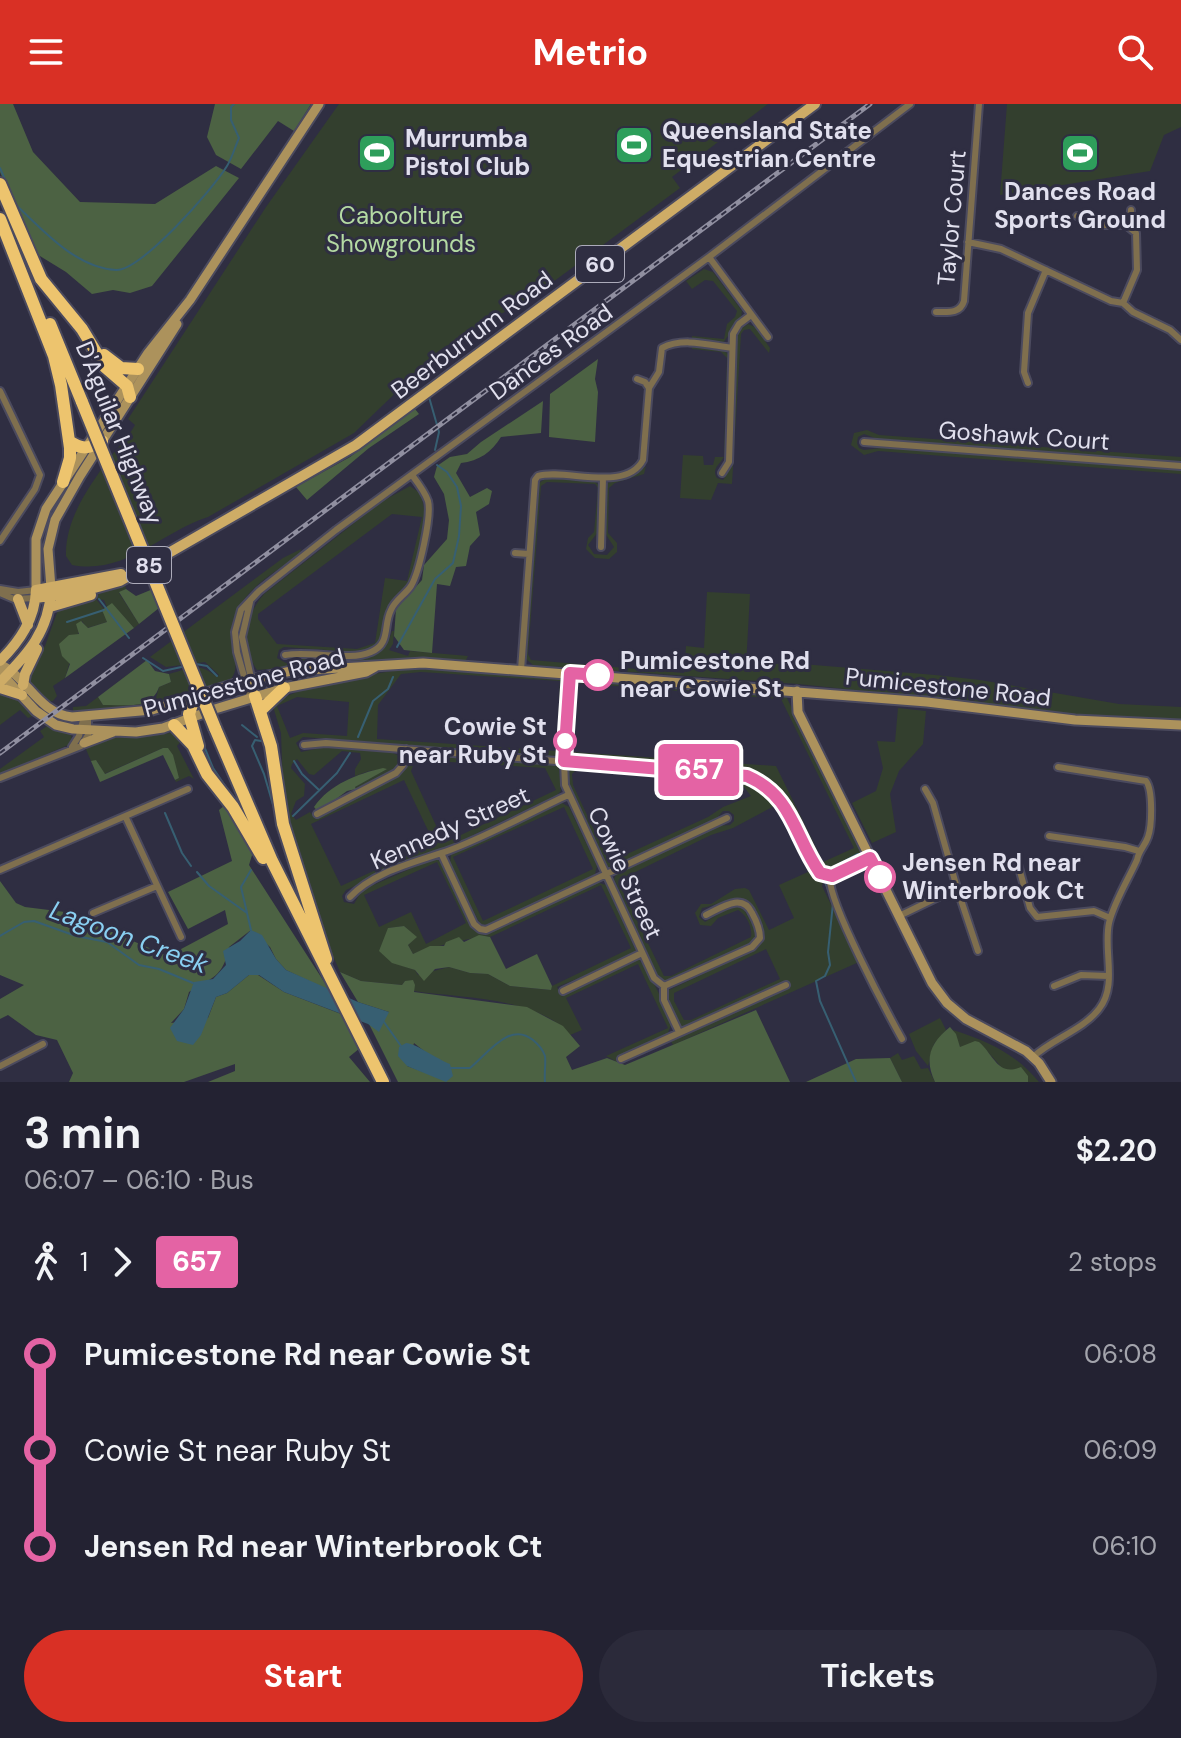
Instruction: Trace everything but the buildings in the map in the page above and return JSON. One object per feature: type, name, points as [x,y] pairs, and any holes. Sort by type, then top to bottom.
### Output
[{"type":"highway","points":[[0,184],[58,369],[70,458],[63,482]]},
{"type":"highway","name":"D'Aguilar Highway","points":[[0,201],[215,728],[253,814],[385,1082]]},
{"type":"highway","points":[[0,219],[46,287],[82,329],[105,367],[128,391]]},
{"type":"highway","points":[[95,349],[121,368],[138,369]]},
{"type":"highway","points":[[69,441],[81,448],[102,441]]},
{"type":"highway","points":[[260,711],[284,688]]},
{"type":"highway","points":[[253,696],[271,746],[283,824],[303,893],[324,948],[323,958]]},
{"type":"highway","points":[[194,698],[190,719],[200,749],[199,757]]},
{"type":"highway","points":[[174,725],[187,738],[207,774],[233,807],[287,901],[295,908]]},
{"type":"highway","name":"D'Aguilar Highway","points":[[253,814],[295,908],[323,958]]},
{"type":"main road","points":[[36,643],[38,650],[25,674],[23,690],[3,678],[36,643],[51,597],[48,556],[52,529],[138,369],[190,300],[319,104]]},
{"type":"main road","name":"Beerburrum Road","points":[[36,594],[51,597],[120,581],[342,454],[815,104]]},
{"type":"main road","points":[[0,663],[28,625],[36,594],[35,555],[39,527],[46,509],[190,300]]},
{"type":"main road","name":"Beerburrum Road","points":[[51,597],[135,571]]},
{"type":"main road","points":[[18,599],[28,625]]},
{"type":"main road","name":"Pumicestone Road","points":[[0,663],[3,678],[44,706],[60,714],[86,716],[145,712],[249,680],[291,671],[423,663],[957,705],[1078,721],[1181,725]]},
{"type":"main road","name":"Pumicestone Road","points":[[23,690],[36,711],[64,727],[144,731],[174,725],[253,696],[366,672],[375,667]]},
{"type":"main road","points":[[797,691],[798,712],[932,983],[947,1003],[966,1019],[1019,1046],[1033,1057],[1051,1082]]},
{"type":"main road","points":[[84,743],[116,731]]},
{"type":"street","name":"Dances Road","points":[[253,696],[242,637],[250,600],[263,587],[910,104]]},
{"type":"street","name":"Taylor Court","points":[[936,312],[956,311],[963,305],[979,104]]},
{"type":"street","points":[[1123,303],[1137,270],[1137,238],[1130,227],[1131,210]]},
{"type":"street","points":[[1077,216],[1102,225],[1130,227]]},
{"type":"street","points":[[968,242],[993,246],[1111,301],[1123,303],[1133,312],[1170,330],[1181,340]]},
{"type":"street","points":[[709,257],[768,337]]},
{"type":"street","points":[[1028,383],[1024,372],[1028,313],[1046,270]]},
{"type":"street","points":[[722,473],[726,471],[729,457],[732,348],[737,327],[751,315]]},
{"type":"street","points":[[521,670],[536,478],[547,474],[603,478],[632,472],[641,464],[649,388],[659,372],[662,348],[692,342],[732,348]]},
{"type":"street","points":[[637,379],[649,388]]},
{"type":"street","points":[[0,391],[40,475],[35,489],[0,541]]},
{"type":"street","name":"Goshawk Court","points":[[864,442],[1181,466]]},
{"type":"street","points":[[285,655],[303,652],[358,655],[374,651],[383,643],[390,612],[415,578],[428,519],[427,499],[412,475]]},
{"type":"street","points":[[601,547],[603,478]]},
{"type":"street","points":[[515,553],[529,554]]},
{"type":"street","points":[[0,591],[36,594]]},
{"type":"street","points":[[0,591],[18,599],[36,594]]},
{"type":"street","name":"Cowie Street","points":[[570,673],[563,775],[568,795],[656,981],[664,986],[664,1000],[679,1032]]},
{"type":"street","points":[[0,778],[84,743],[86,716]]},
{"type":"street","points":[[72,747],[85,730]]},
{"type":"street","points":[[304,745],[326,743],[747,776],[767,787],[782,801],[818,871],[830,877]]},
{"type":"street","points":[[317,814],[396,773],[403,765],[406,749]]},
{"type":"street","points":[[1033,1057],[1097,1012],[1107,993],[1107,930],[1110,918],[1149,835],[1151,789],[1148,783],[1142,779],[1058,767]]},
{"type":"street","points":[[0,871],[188,789]]},
{"type":"street","points":[[925,789],[933,803],[978,951]]},
{"type":"street","name":"Kennedy Street","points":[[350,897],[364,885],[568,795]]},
{"type":"street","points":[[126,818],[181,937]]},
{"type":"street","points":[[441,853],[474,924],[480,929],[491,928],[727,818]]},
{"type":"street","points":[[1049,836],[1139,851]]},
{"type":"street","points":[[830,877],[870,858]]},
{"type":"street","points":[[1018,864],[1030,908],[1037,917],[1094,911],[1110,918]]},
{"type":"street","points":[[830,877],[829,885],[849,932],[902,1039]]},
{"type":"street","points":[[93,913],[157,886]]},
{"type":"street","points":[[899,916],[957,888]]},
{"type":"street","points":[[664,986],[752,947],[760,938],[759,927],[750,908],[741,902],[733,902],[706,915]]},
{"type":"street","points":[[563,991],[642,953]]},
{"type":"street","points":[[1054,986],[1081,975],[1108,976]]},
{"type":"street","points":[[621,1059],[786,985]]},
{"type":"street","points":[[0,1066],[43,1044]]},
{"type":"green space","points":[[0,104],[13,104],[33,152],[80,202],[155,204],[216,166],[239,178],[152,286],[130,293],[113,290],[92,294],[66,272],[35,253],[0,172]]},
{"type":"green space","points":[[215,104],[311,104],[294,131],[278,121],[241,169],[216,155],[207,137]]},
{"type":"green space","name":"Caboolture Showgrounds","points":[[339,104],[768,104],[672,177],[680,188],[530,299],[440,350],[354,433],[208,517],[126,558],[109,564],[72,565],[66,556],[69,530],[93,482],[135,425],[128,419],[266,207]]},
{"type":"green space","name":"Dances Road Sports Ground","points":[[1007,104],[1181,104],[1181,127],[1164,135],[1150,171],[1000,195]]},
{"type":"green space","points":[[704,269],[713,272],[742,311],[741,318],[723,343],[692,340],[692,336],[724,339],[727,324],[737,311],[713,281],[705,280],[692,289],[686,281]]},
{"type":"green space","points":[[748,324],[755,327],[770,348],[769,353],[750,329],[741,334],[732,484],[718,483],[711,500],[680,498],[683,455],[703,456],[704,465],[713,465],[715,457],[724,457],[715,471],[717,478],[723,480],[728,472],[733,437],[736,341],[739,330]]},
{"type":"green space","points":[[692,345],[722,349],[729,355],[724,456],[727,358],[721,352],[692,349]]},
{"type":"green space","points":[[598,359],[595,442],[549,437],[550,394]]},
{"type":"green space","points":[[543,401],[541,433],[501,437],[484,455],[461,463],[456,473],[470,497],[487,488],[492,491],[489,504],[476,512],[480,535],[470,546],[466,566],[456,567],[450,586],[437,584],[432,653],[404,650],[394,636],[396,609],[422,580],[424,565],[447,539],[449,520],[444,494],[434,477],[437,466],[450,457],[467,454]]},
{"type":"green space","points":[[415,409],[419,414],[369,448],[307,500],[296,487],[350,457]]},
{"type":"green space","points":[[867,430],[879,435],[1181,457],[1181,463],[883,441],[864,434],[858,437],[857,443],[864,450],[889,447],[1181,469],[1181,474],[878,451],[864,455],[851,445],[854,433]]},
{"type":"green space","points":[[646,466],[644,474],[615,483],[609,488],[608,533],[617,543],[617,552],[609,559],[595,558],[586,549],[588,538],[594,532],[598,488],[595,484],[547,482],[541,486],[528,654],[531,660],[684,673],[686,646],[704,648],[707,592],[750,594],[746,666],[790,663],[980,680],[1119,704],[1181,707],[1181,722],[1085,718],[798,684],[533,665],[526,659],[525,653],[539,483],[548,477],[594,481],[599,485],[598,532],[588,545],[594,554],[607,555],[614,547],[603,530],[608,483],[638,473]]},
{"type":"green space","points":[[410,486],[421,494],[426,518],[411,582],[389,606],[385,631],[378,645],[371,650],[356,652],[284,647],[279,650],[277,658],[286,663],[303,655],[367,657],[386,645],[394,631],[389,650],[408,656],[410,651],[468,656],[466,660],[389,659],[257,670],[248,651],[247,631],[252,612],[264,594],[381,502]],"holes":[[[392,514],[422,517],[407,581],[385,578],[375,643],[357,649],[277,644],[258,619],[258,614]]]},
{"type":"green space","points":[[301,549],[300,554],[254,588],[238,609],[231,637],[235,664],[231,679],[143,707],[73,712],[73,707],[86,706],[98,697],[103,705],[156,698],[159,687],[171,682],[169,674],[189,668],[199,667],[217,677],[219,675],[205,662],[166,667],[150,657],[283,558]]},
{"type":"green space","points":[[125,584],[126,589],[119,593],[139,624],[134,628],[112,604],[107,607],[104,600],[96,599],[104,609],[107,622],[87,628],[82,621],[65,678],[53,686],[57,696],[47,702],[31,685],[28,675],[45,646],[58,610]]},
{"type":"green space","points":[[126,589],[136,596],[153,589],[159,608],[139,624],[119,592]]},
{"type":"green space","points":[[112,603],[134,628],[65,678],[70,664],[62,656],[59,644],[69,635],[79,634],[76,624],[81,621],[88,628],[107,622],[102,610]]},
{"type":"green space","points":[[147,660],[155,671],[169,674],[171,682],[159,687],[155,695],[144,703],[103,705],[98,697]]},
{"type":"green space","points":[[415,668],[563,679],[566,684],[560,753],[553,756],[303,737],[296,743],[301,752],[325,747],[390,752],[400,756],[401,763],[387,775],[356,789],[386,769],[355,776],[360,753],[342,751],[314,775],[309,774],[297,759],[291,768],[305,784],[304,796],[296,801],[291,814],[296,820],[310,812],[315,818],[397,776],[417,754],[556,764],[561,791],[448,847],[424,854],[346,890],[342,896],[344,902],[354,904],[362,890],[435,858],[442,863],[472,927],[483,933],[596,882],[606,885],[636,951],[634,955],[557,987],[562,997],[564,993],[638,958],[653,981],[672,1023],[667,1035],[617,1056],[619,1063],[606,1056],[668,1028],[638,964],[566,998],[582,1030],[570,1035],[556,1022],[519,1006],[414,991],[405,981],[402,985],[361,981],[340,972],[324,935],[293,840],[283,788],[281,733],[272,703],[321,685]],"holes":[[[421,672],[560,681],[557,751],[377,739],[378,705],[401,674]],[[297,697],[349,702],[347,736],[303,733],[290,738],[277,706]],[[419,760],[545,768],[556,790],[444,843],[411,771]],[[404,780],[434,843],[341,886],[311,824]],[[437,862],[466,923],[426,944],[411,912],[379,927],[364,895]],[[601,885],[631,948],[552,986],[550,990],[510,986],[488,974],[449,967],[418,975],[415,970],[392,962],[388,928],[404,926],[416,937],[408,945],[413,954],[490,937]]]},
{"type":"green space","points":[[579,679],[786,696],[860,850],[860,856],[834,871],[823,869],[786,801],[763,780],[746,771],[572,756],[569,750],[573,688]],"holes":[[[578,683],[781,699],[854,848],[823,862],[776,766],[573,752]]]},
{"type":"green space","points":[[0,692],[17,698],[33,716],[28,718],[20,710],[0,725]]},
{"type":"green space","points":[[898,708],[926,711],[923,744],[899,771],[890,794],[896,832],[872,843],[852,803],[876,791],[883,768],[877,741],[895,742]]},
{"type":"green space","points":[[47,726],[71,735],[72,740],[68,745],[0,774],[0,769],[44,737],[40,731]]},
{"type":"green space","points":[[176,733],[183,739],[177,746],[194,779],[189,776],[176,782],[179,778],[163,748],[104,774],[97,761],[91,761],[85,747],[108,738]]},
{"type":"green space","points":[[168,748],[173,755],[179,778],[175,780],[163,755],[100,782],[91,761],[96,760],[105,774]]},
{"type":"green space","points":[[577,766],[740,778],[767,793],[786,816],[817,879],[823,882],[822,886],[859,962],[673,1045],[669,1038],[790,985],[787,981],[693,1025],[680,1027],[666,998],[667,991],[754,950],[764,938],[762,923],[752,905],[740,898],[702,908],[699,917],[705,922],[734,905],[742,906],[756,931],[755,938],[749,944],[669,982],[659,979],[614,879],[616,874],[717,826],[730,825],[734,815],[723,811],[715,820],[610,868],[573,796],[567,773]],"holes":[[[576,770],[740,782],[751,796],[612,861],[607,858],[573,785],[572,774]],[[776,805],[808,872],[779,885],[794,918],[769,930],[749,890],[745,888],[735,889],[711,904],[701,904],[695,913],[700,925],[711,926],[718,918],[738,910],[748,922],[751,937],[671,976],[664,976],[620,886],[621,879],[711,835],[733,828]],[[766,949],[780,979],[691,1020],[684,1020],[674,1001],[674,993]]]},
{"type":"green space","points":[[387,769],[356,789],[347,791],[318,812],[314,807],[328,792],[345,781]]},
{"type":"green space","points":[[562,803],[569,807],[597,866],[595,874],[488,925],[480,924],[450,864],[451,855]],"holes":[[[564,807],[593,869],[483,921],[453,857]]]},
{"type":"green space","points":[[225,805],[253,852],[249,865],[330,991],[286,970],[270,947],[251,930],[229,947],[224,965],[216,975],[189,992],[184,1009],[171,1023],[208,1018],[216,997],[227,993],[249,975],[258,975],[284,992],[341,1014],[360,1048],[349,1057],[370,1082],[208,1082],[235,1071],[235,1064],[184,1082],[69,1082],[73,1073],[57,1040],[36,1035],[8,1015],[0,1019],[0,999],[24,985],[0,975],[0,881],[16,903],[65,912],[168,956],[228,924],[225,910],[188,929],[168,892],[232,861],[219,810]]},
{"type":"green space","points":[[404,926],[417,937],[408,945],[413,954],[430,946],[444,946],[446,942],[459,937],[464,942],[479,935],[490,937],[506,969],[537,954],[551,990],[510,986],[488,974],[449,967],[435,969],[424,981],[415,970],[392,963],[379,951],[388,928]]},
{"type":"green space","points":[[340,972],[361,981],[402,985],[405,981],[413,980],[414,992],[527,1007],[563,1026],[580,1046],[566,1057],[572,1070],[607,1058],[625,1065],[756,1010],[790,1082],[398,1082],[369,1024],[389,1012],[358,1002]],"holes":[[[414,1043],[433,1058],[429,1074],[407,1066]]]},
{"type":"green space","points":[[940,1018],[946,1030],[934,1044],[928,1066],[916,1051],[909,1034]]},
{"type":"green space","points":[[950,1027],[960,1047],[979,1042],[1002,1067],[1021,1067],[1028,1076],[1028,1082],[935,1082],[930,1066],[931,1052]]},
{"type":"green space","points":[[953,1030],[1000,1050],[1021,1064],[1039,1082],[1028,1082],[1028,1076],[1003,1069],[987,1051],[960,1047]]},
{"type":"green space","points":[[898,1053],[902,1060],[914,1056],[921,1069],[928,1068],[935,1082],[902,1082],[890,1058]]},
{"type":"green space","points":[[890,1058],[902,1082],[806,1082],[856,1059]]},
{"type":"water","points":[[251,930],[262,935],[286,970],[358,1002],[389,1012],[379,1032],[368,1024],[284,992],[259,975],[249,975],[227,993],[216,997],[201,1035],[193,1045],[177,1041],[170,1028],[184,1009],[194,982],[213,979],[226,965],[223,951]]},
{"type":"water","points":[[406,1043],[450,1064],[453,1076],[446,1082],[407,1066],[398,1056],[399,1047]]},
{"type":"waterway","name":"Lagoon Creek","points":[[14,203],[73,255],[101,268],[116,270],[127,267],[176,227],[227,166],[239,138],[231,120],[234,104]]},
{"type":"waterway","name":"Lagoon Creek","points":[[0,168],[6,182]]},
{"type":"waterway","points":[[429,397],[439,432],[435,450]]},
{"type":"waterway","points":[[397,647],[435,579],[453,563],[459,536],[461,506],[457,487],[447,472],[437,465]]},
{"type":"waterway","points":[[99,599],[129,638]]},
{"type":"waterway","points":[[67,622],[104,610]]},
{"type":"waterway","points":[[143,658],[163,671],[186,666]]},
{"type":"waterway","points":[[196,664],[207,666],[217,676]]},
{"type":"waterway","points":[[358,737],[373,701],[388,689],[393,677]]},
{"type":"waterway","points":[[242,725],[257,737]]},
{"type":"waterway","points":[[261,741],[255,740],[252,746],[264,774],[295,880]]},
{"type":"waterway","points":[[204,746],[213,768],[232,796]]},
{"type":"waterway","points":[[293,816],[337,773],[350,753]]},
{"type":"waterway","points":[[294,761],[302,774],[319,790]]},
{"type":"waterway","points":[[165,813],[191,866]]},
{"type":"waterway","points":[[828,870],[858,854]]},
{"type":"waterway","points":[[251,870],[241,887],[251,930]]},
{"type":"waterway","points":[[197,872],[209,886],[247,913]]},
{"type":"waterway","points":[[825,882],[833,903],[828,952],[830,965],[825,976],[816,981],[820,1001],[856,1082]]},
{"type":"waterway","name":"Lagoon Creek","points":[[0,936],[24,922],[34,921],[76,936],[107,942],[139,965],[159,969],[193,983]]},
{"type":"waterway","name":"Lagoon Creek","points":[[384,1022],[401,1046]]},
{"type":"waterway","name":"Lagoon Creek","points":[[450,1068],[470,1068],[500,1041],[516,1034],[524,1035],[535,1042],[544,1054],[545,1082]]},
{"type":"railway","points":[[0,753],[870,104]]},
{"type":"bus line","name":"657","points":[[598,675],[570,673],[564,761],[747,776],[760,782],[782,801],[820,873],[826,876],[840,874],[870,858],[880,877]]},
{"type":"place","name":"Queensland State Equestrian Centre","points":[[634,145]]},
{"type":"place","name":"Murrumba Pistol Club","points":[[377,153]]},
{"type":"place","name":"Dances Road Sports Ground","points":[[1080,153]]},
{"type":"place","name":"Pumicestone Rd near Cowie St","points":[[598,675]]},
{"type":"place","name":"Cowie St near Ruby St","points":[[565,741]]},
{"type":"place","name":"Jensen Rd near Winterbrook Ct","points":[[880,877]]}]
